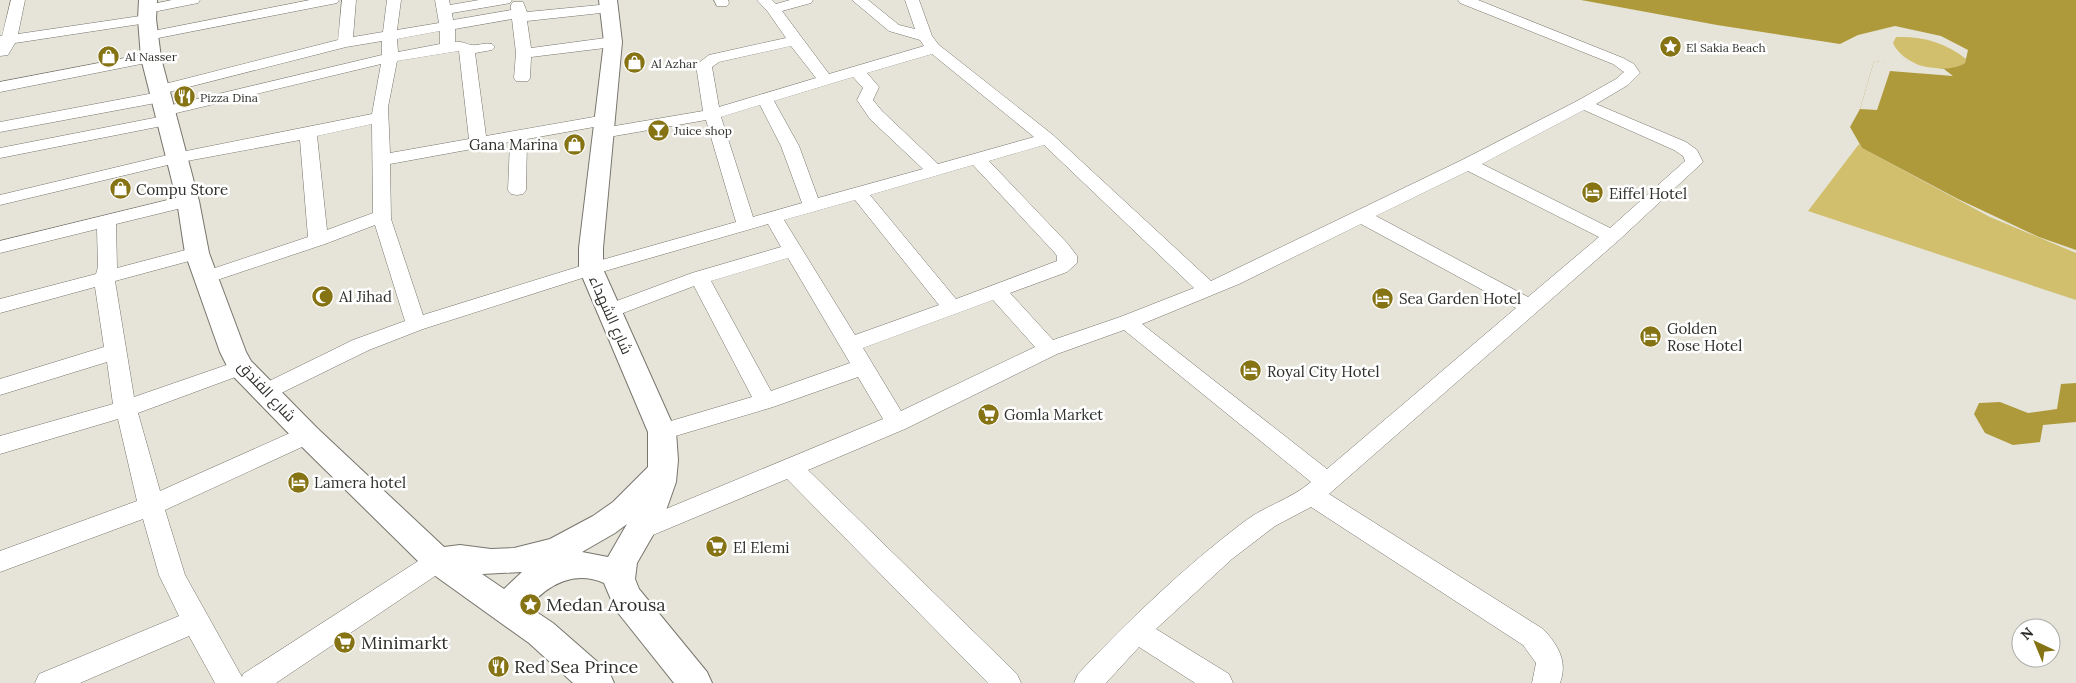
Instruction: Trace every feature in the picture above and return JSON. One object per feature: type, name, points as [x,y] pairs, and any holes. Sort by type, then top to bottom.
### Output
[{"type":"street","points":[[0,56],[18,0]]},
{"type":"street","points":[[0,86],[148,24],[193,0]]},
{"type":"street","points":[[4,41],[332,0]]},
{"type":"street","points":[[346,42],[349,0]]},
{"type":"street","points":[[394,0],[390,34],[390,57],[384,83],[380,117],[382,219],[416,324]]},
{"type":"street","points":[[448,48],[447,25],[443,5],[505,0]]},
{"type":"street","points":[[806,0],[769,4],[825,79]]},
{"type":"street","points":[[859,0],[894,28],[930,43],[1046,139],[1207,290]]},
{"type":"street","points":[[912,0],[930,43]]},
{"type":"street","points":[[641,530],[897,423],[1049,349],[1127,322],[1232,280],[1468,164],[1583,104],[1622,82],[1632,73],[1628,67],[1618,61],[1464,0]]},
{"type":"street","points":[[0,154],[163,104],[346,42],[447,25],[519,10],[609,4]]},
{"type":"street","name":"شارع الشهداء","points":[[609,4],[613,42],[591,269],[610,311],[663,445]]},
{"type":"street","points":[[519,10],[524,53],[522,78]]},
{"type":"street","name":"شارع الفندق","points":[[148,24],[163,104],[188,202],[197,253],[232,352],[240,367],[267,392],[307,435],[438,560],[509,609],[597,683]]},
{"type":"street","points":[[746,225],[712,114],[704,65],[714,58],[795,41]]},
{"type":"street","points":[[524,53],[613,42]]},
{"type":"street","points":[[381,160],[519,136],[712,114],[855,70],[930,43]]},
{"type":"street","points":[[0,127],[163,104],[390,57],[462,46],[467,50],[478,143]]},
{"type":"street","points":[[467,50],[487,47]]},
{"type":"street","points":[[855,70],[871,87],[865,100],[876,115],[934,170]]},
{"type":"street","points":[[764,98],[790,146],[812,206]]},
{"type":"street","points":[[1088,683],[1136,631],[1230,546],[1266,518],[1320,489],[1612,236],[1694,162],[1691,154],[1680,146],[1583,104]]},
{"type":"street","points":[[0,200],[176,158],[380,117]]},
{"type":"street","points":[[308,133],[318,240]]},
{"type":"street","points":[[517,190],[519,136]]},
{"type":"street","points":[[267,392],[361,345],[416,324],[591,269],[1046,139]]},
{"type":"street","points":[[848,345],[1060,268],[1067,263],[1066,256],[977,159]]},
{"type":"street","points":[[1468,164],[1612,236]]},
{"type":"street","points":[[859,193],[952,306]]},
{"type":"street","points":[[0,247],[188,202]]},
{"type":"street","points":[[1361,216],[1530,307]]},
{"type":"street","points":[[773,217],[848,345],[897,423]]},
{"type":"street","points":[[207,277],[318,240],[373,219],[382,219]]},
{"type":"street","points":[[106,222],[108,267],[104,278],[126,409],[151,506],[172,575],[195,622],[230,683]]},
{"type":"street","points":[[610,311],[651,293],[699,277],[793,250]]},
{"type":"street","points":[[0,306],[197,253]]},
{"type":"street","points":[[699,277],[765,401]]},
{"type":"street","points":[[997,291],[1049,349]]},
{"type":"street","points":[[1127,322],[1320,489],[1533,637],[1547,651],[1551,670],[1546,683]]},
{"type":"street","points":[[0,387],[117,351]]},
{"type":"street","points":[[0,445],[126,409],[240,367]]},
{"type":"street","points":[[663,445],[765,401],[863,367]]},
{"type":"street","points":[[0,562],[151,506],[307,435]]},
{"type":"street","points":[[663,445],[659,489],[641,530],[621,560],[618,575],[620,588],[627,599],[695,683]]},
{"type":"street","points":[[253,683],[438,560],[458,556],[490,562],[515,560],[565,546],[603,527],[628,508],[644,492],[656,476],[663,445]]},
{"type":"street","points":[[791,468],[1007,683]]},
{"type":"street","points":[[509,609],[515,598],[528,586],[559,568],[592,565],[606,568],[618,575]]},
{"type":"street","points":[[49,683],[195,622]]},
{"type":"street","points":[[1136,631],[1219,683]]},
{"type":"shaded area","points":[[1581,0],[2076,0],[2076,250],[2039,237],[1958,199],[1862,148],[1850,127],[1860,109],[1874,61],[1934,69],[1946,69],[1965,63],[1968,50],[1941,36],[1895,26],[1858,35],[1840,44],[1717,25]]},
{"type":"shaded area","points":[[1896,37],[1924,39],[1941,44],[1966,59],[1965,63],[1946,69],[1925,67],[1906,58],[1898,51],[1893,43]]},
{"type":"shaded area","points":[[1859,144],[1862,148],[1990,217],[2076,253],[2076,300],[1808,211]]},
{"type":"shaded area","points":[[2076,383],[2076,422],[2043,425],[2040,442],[2013,445],[1985,433],[1974,414],[1979,403],[2000,402],[2028,413],[2057,409],[2061,384]]},
{"type":"pier","points":[[1874,61],[1944,69],[1953,76],[1890,71],[1877,110],[1860,109]]},
{"type":"place","name":"El Sakia Beach","points":[[1670,47]]},
{"type":"place","name":"Al Nasser","points":[[109,56]]},
{"type":"place","name":"Al Azhar","points":[[635,63]]},
{"type":"place","name":"Pizza Dina","points":[[184,97]]},
{"type":"place","name":"Juice shop","points":[[658,130]]},
{"type":"place","name":"Gana Marina","points":[[574,144]]},
{"type":"place","name":"Compu Store","points":[[120,189]]},
{"type":"place","name":"Eiffel Hotel","points":[[1593,193]]},
{"type":"place","name":"Al Jihad","points":[[323,296]]},
{"type":"place","name":"Sea Garden Hotel","points":[[1383,298]]},
{"type":"place","name":"Golden Rose Hotel","points":[[1651,337]]},
{"type":"place","name":"Royal City Hotel","points":[[1251,371]]},
{"type":"place","name":"Gomla Market","points":[[988,414]]},
{"type":"place","name":"Lamera hotel","points":[[298,482]]},
{"type":"place","name":"El Elemi","points":[[717,547]]},
{"type":"place","name":"Medan Arousa","points":[[530,604]]},
{"type":"place","name":"Minimarkt","points":[[345,642]]},
{"type":"place","name":"Red Sea Prince","points":[[498,666]]}]
